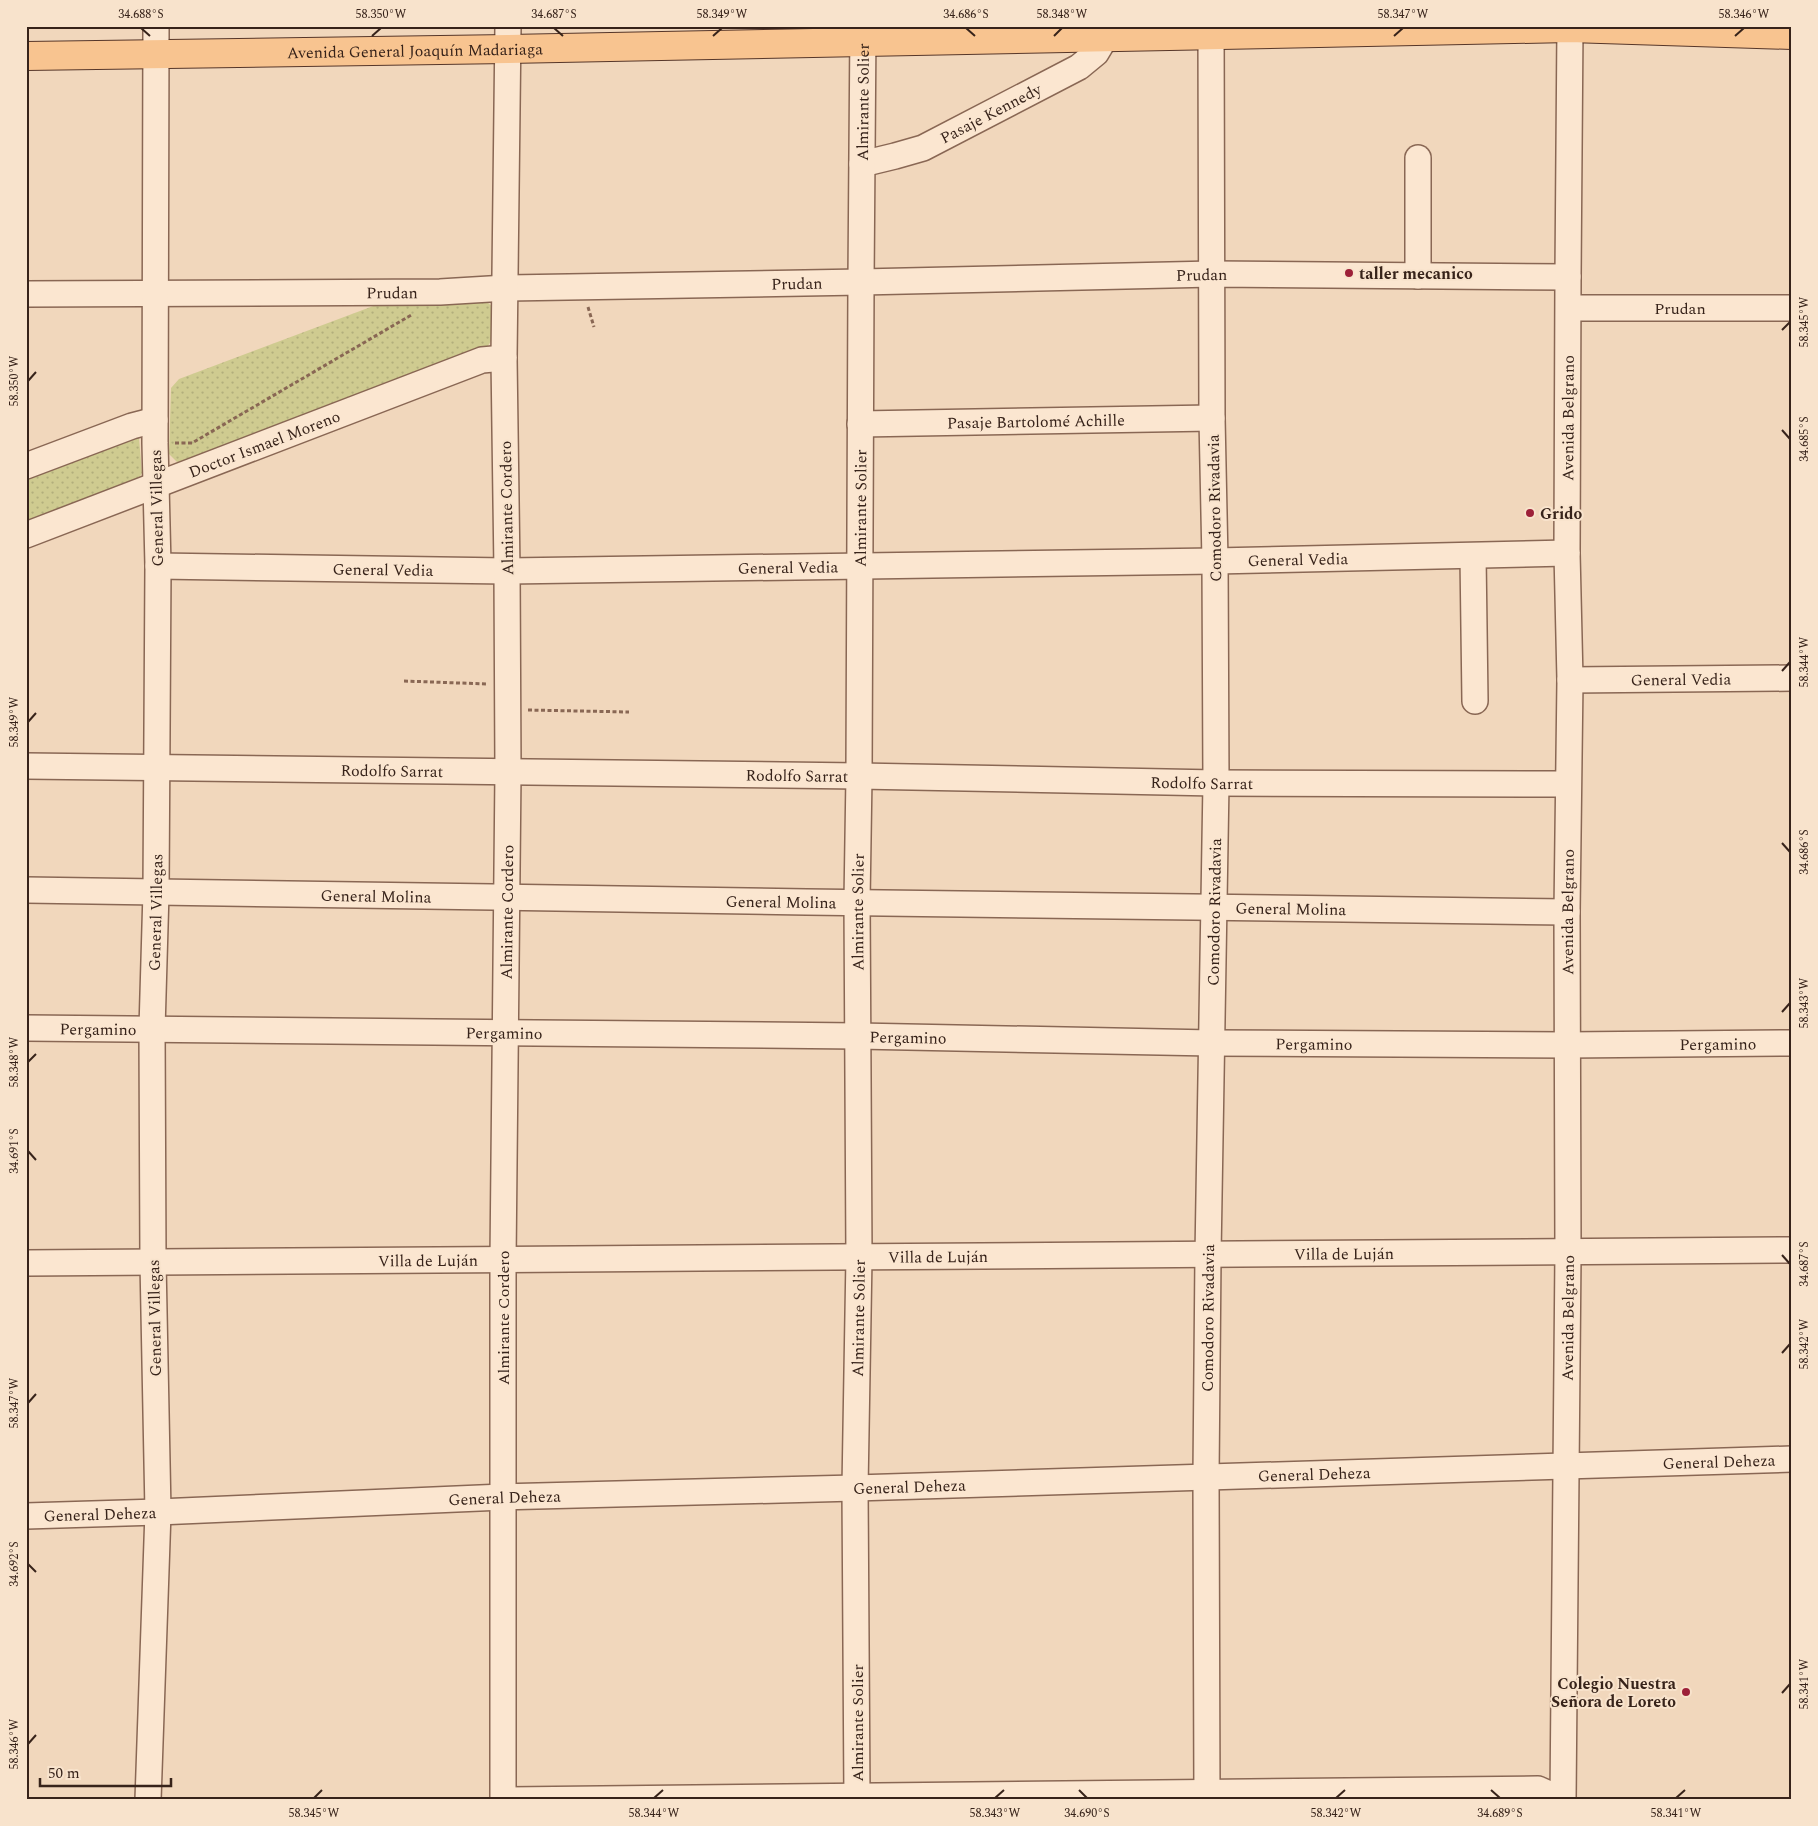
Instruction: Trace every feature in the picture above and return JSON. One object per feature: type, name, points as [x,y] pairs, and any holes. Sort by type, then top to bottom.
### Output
[{"type":"main road","name":"Avenida General Joaquín Madariaga","points":[[26,56],[156,54],[508,38],[863,34],[1105,38],[1211,31],[1570,27],[1792,36]]},
{"type":"street","name":"General Villegas","points":[[148,1800],[158,1512],[153,1262],[152,1029],[156,892],[158,566],[155,431],[156,26]]},
{"type":"street","name":"Avenida Belgrano","points":[[1563,1800],[1568,1253],[1567,784],[1570,680],[1568,277],[1570,27]]},
{"type":"street","name":"Comodoro Rivadavia","points":[[1208,1796],[1206,1477],[1216,783],[1212,418],[1211,31]]},
{"type":"street","name":"Almirante Solier","points":[[857,1797],[855,1488],[859,1256],[857,901],[863,34]]},
{"type":"street","name":"Almirante Cordero","points":[[504,1800],[503,1260],[508,684],[504,358],[508,38]]},
{"type":"street","name":"Pasaje Kennedy","points":[[862,164],[923,148],[1079,68],[1096,53],[1105,38]]},
{"type":"street","points":[[1418,158],[1418,276]]},
{"type":"street","name":"Prudan","points":[[26,294],[430,292],[506,288],[1213,274],[1568,277]]},
{"type":"street","name":"Prudan","points":[[1569,308],[1792,308]]},
{"type":"street","name":"Doctor Ismael Moreno","points":[[26,534],[482,360],[504,358]]},
{"type":"street","name":"Pasaje Bartolomé Achille","points":[[860,424],[1212,418]]},
{"type":"street","points":[[26,466],[132,426],[155,431]]},
{"type":"street","name":"General Vedia","points":[[158,566],[507,571],[1215,561],[1568,553]]},
{"type":"street","points":[[1473,556],[1475,700]]},
{"type":"street","name":"General Vedia","points":[[1570,680],[1792,678]]},
{"type":"street","name":"Rodolfo Sarrat","points":[[26,766],[859,776],[1216,783],[1567,784]]},
{"type":"street","name":"General Molina","points":[[26,890],[1567,912]]},
{"type":"street","name":"Pergamino","points":[[26,1028],[858,1036],[1567,1046],[1792,1043]]},
{"type":"street","name":"Villa de Luján","points":[[26,1263],[1792,1250]]},
{"type":"street","name":"General Deheza","points":[[26,1516],[503,1497],[1792,1459]]},
{"type":"street","points":[[504,1800],[1208,1796],[1538,1788],[1563,1800]]},
{"type":"path","points":[[586,299],[594,326]]},
{"type":"path","points":[[155,431],[192,443],[420,310]]},
{"type":"path","points":[[404,681],[508,684]]},
{"type":"path","points":[[508,709],[629,712]]},
{"type":"shaded area","points":[[483,299],[493,307],[493,338],[484,352],[190,463],[177,462],[169,454],[171,388],[179,379],[376,305]]},
{"type":"shaded area","points":[[131,435],[139,438],[142,473],[138,480],[26,523],[26,474]]},
{"type":"place","name":"taller mecanico","points":[[1349,273]]},
{"type":"place","name":"Grido","points":[[1530,513]]},
{"type":"place","name":"Colegio Nuestra Señora de Loreto","points":[[1686,1692]]}]
